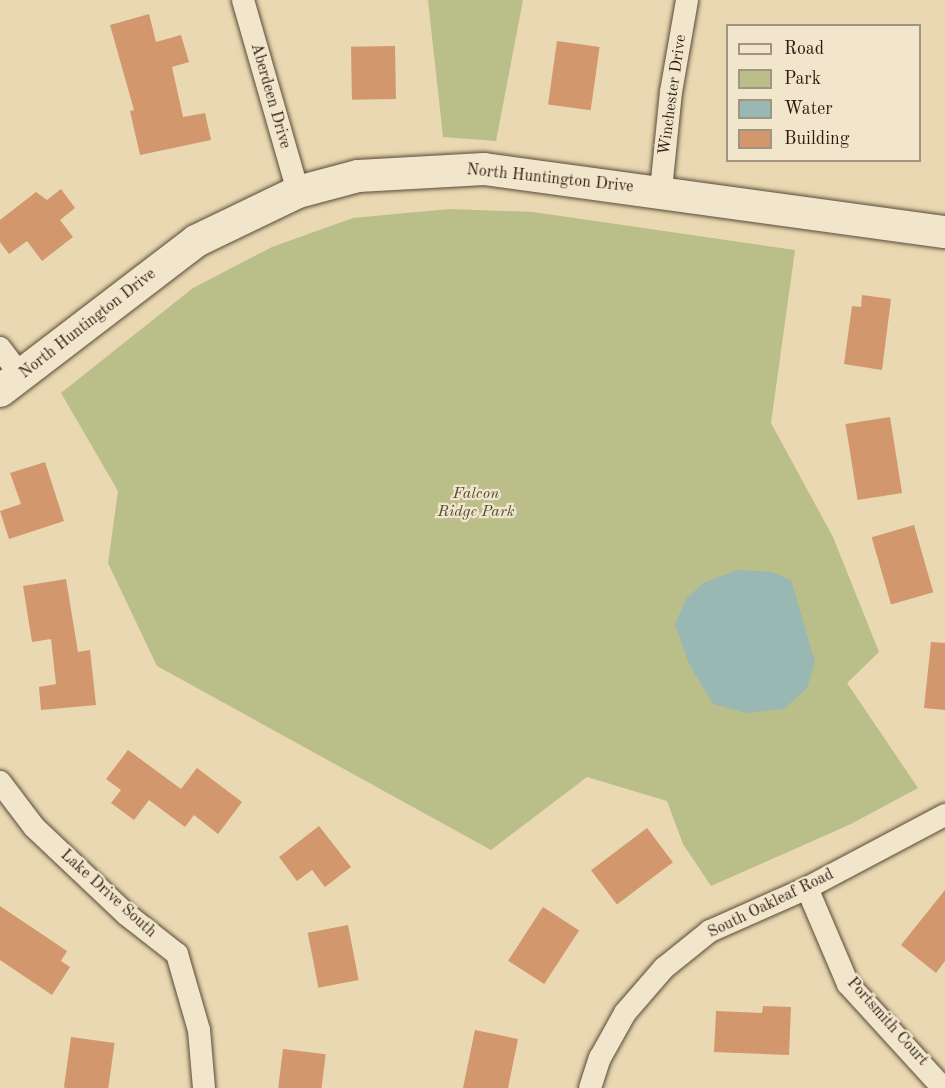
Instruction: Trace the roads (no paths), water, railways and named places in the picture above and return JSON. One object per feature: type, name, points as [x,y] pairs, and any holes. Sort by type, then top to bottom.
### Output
[{"type":"street","name":"Aberdeen Drive","points":[[243,0],[298,192]]},
{"type":"street","name":"Winchester Drive","points":[[661,190],[687,0]]},
{"type":"street","name":"North Huntington Drive","points":[[11,384],[196,241],[298,192],[358,176],[472,169],[661,190],[945,232]]},
{"type":"street","points":[[0,348],[11,384]]},
{"type":"street","name":"Lake Drive South","points":[[0,782],[34,827],[126,914],[177,954],[199,1030],[204,1088]]},
{"type":"street","name":"South Oakleaf Road","points":[[590,1088],[600,1058],[625,1013],[664,968],[710,932],[807,888],[945,815]]},
{"type":"street","name":"Portsmith Court","points":[[807,888],[848,984],[943,1088]]},
{"type":"water","points":[[737,570],[771,572],[791,580],[815,662],[807,688],[784,709],[746,713],[713,704],[689,664],[675,624],[686,599],[703,583]]},
{"type":"park label","name":"Falcon Ridge Park","points":[[476,503]]}]
